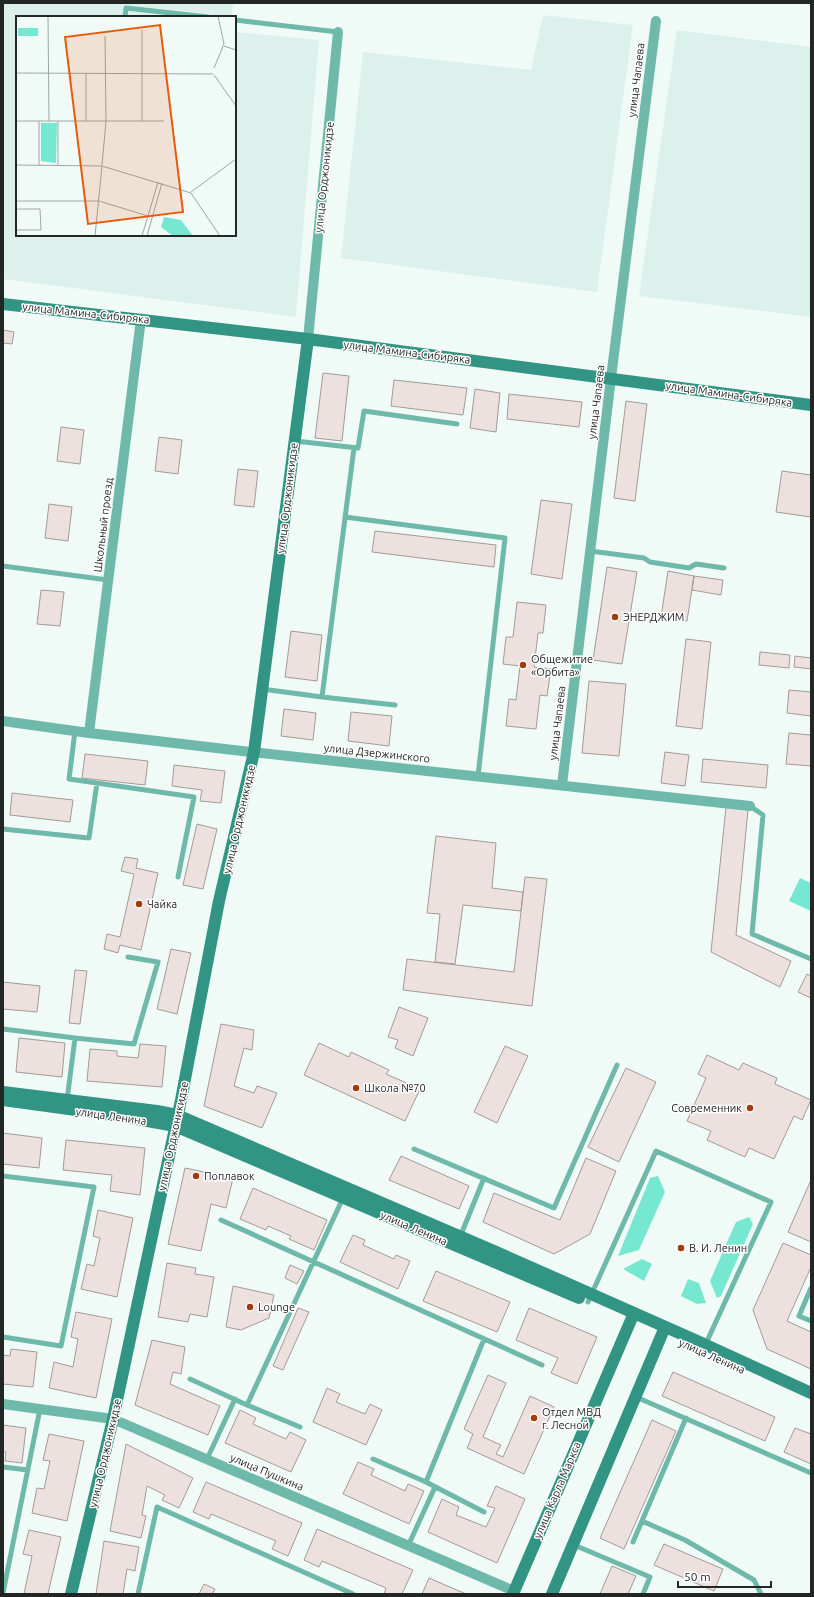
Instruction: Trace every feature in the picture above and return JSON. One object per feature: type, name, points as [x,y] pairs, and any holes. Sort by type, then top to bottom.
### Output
[{"type":"main road","name":"улица Мамина-Сибиряка","points":[[3,304],[308,339],[811,405]]},
{"type":"main road","name":"улица Орджоникидзе","points":[[71,1594],[113,1419],[176,1121],[219,901],[254,752],[308,339]]},
{"type":"main road","points":[[3,1092],[67,1104]]},
{"type":"main road","name":"улица Ленина","points":[[3,1100],[67,1104],[176,1121],[664,1330],[811,1401]]},
{"type":"main road","name":"улица Карла Маркса","points":[[513,1593],[632,1316]]},
{"type":"main road","points":[[552,1594],[664,1330]]},
{"type":"main road","points":[[704,1348],[811,1393]]},
{"type":"street","name":"улица Чапаева","points":[[562,785],[610,378],[656,21]]},
{"type":"street","name":"улица Орджоникидзе","points":[[308,339],[338,32]]},
{"type":"street","name":"Школьный проезд","points":[[89,733],[141,319]]},
{"type":"street","name":"улица Дзержинского","points":[[3,721],[89,733],[254,752],[750,806]]},
{"type":"street","name":"улица Пушкина","points":[[3,1404],[113,1419],[408,1546],[513,1593]]},
{"type":"lane","points":[[125,16],[126,8],[199,16]]},
{"type":"lane","points":[[236,20],[338,32]]},
{"type":"lane","points":[[295,440],[358,448],[364,411],[457,424]]},
{"type":"lane","points":[[322,697],[354,448]]},
{"type":"lane","points":[[345,517],[505,538],[478,776]]},
{"type":"lane","points":[[590,551],[644,558],[650,562],[689,568],[696,564],[724,568]]},
{"type":"lane","points":[[3,566],[108,580]]},
{"type":"lane","points":[[262,689],[395,705]]},
{"type":"lane","points":[[75,731],[69,779],[194,796],[178,877]]},
{"type":"lane","points":[[3,829],[89,838],[97,783]]},
{"type":"lane","points":[[750,806],[763,815],[752,934],[811,959]]},
{"type":"lane","points":[[3,1029],[134,1044],[158,962],[128,957]]},
{"type":"lane","points":[[67,1104],[75,1038]]},
{"type":"lane","points":[[414,1149],[554,1208],[617,1065]]},
{"type":"lane","points":[[590,1298],[656,1151],[771,1202],[704,1348]]},
{"type":"lane","points":[[3,1176],[94,1187],[62,1346],[3,1338]]},
{"type":"lane","points":[[458,1241],[484,1178]]},
{"type":"lane","points":[[247,1405],[346,1193]]},
{"type":"lane","points":[[221,1220],[542,1365]]},
{"type":"lane","points":[[811,1288],[799,1316],[811,1321]]},
{"type":"lane","points":[[426,1482],[484,1339]]},
{"type":"lane","points":[[190,1379],[300,1427]]},
{"type":"lane","points":[[636,1396],[811,1473]]},
{"type":"lane","points":[[207,1459],[235,1399]]},
{"type":"lane","points":[[3,1592],[40,1409]]},
{"type":"lane","points":[[633,1542],[686,1418]]},
{"type":"lane","points":[[373,1459],[426,1482],[484,1512]]},
{"type":"lane","points":[[3,1467],[28,1470]]},
{"type":"lane","points":[[408,1546],[435,1487]]},
{"type":"lane","points":[[138,1594],[157,1507],[353,1594]]},
{"type":"lane","points":[[642,1521],[685,1540],[754,1580],[761,1594]]},
{"type":"lane","points":[[573,1544],[650,1577],[644,1594]]},
{"type":"shaded area","points":[[3,3],[233,3],[232,16],[16,16],[16,236],[236,236],[236,32],[319,40],[296,317],[3,279]]},
{"type":"shaded area","points":[[543,15],[633,25],[597,292],[341,258],[363,52],[531,70]]},
{"type":"shaded area","points":[[677,30],[811,47],[811,317],[639,296]]},
{"type":"green space","points":[[800,878],[811,883],[811,911],[789,901]]},
{"type":"green space","points":[[658,1176],[665,1192],[639,1250],[618,1256],[650,1178]]},
{"type":"green space","points":[[749,1217],[753,1224],[721,1296],[717,1298],[710,1281],[736,1222]]},
{"type":"green space","points":[[642,1259],[652,1264],[644,1281],[623,1269]]},
{"type":"green space","points":[[688,1279],[699,1283],[706,1303],[697,1304],[681,1296]]},
{"type":"building","points":[[3,330],[14,332],[12,344],[3,343]]},
{"type":"building","points":[[323,373],[349,376],[342,441],[315,438]]},
{"type":"building","points":[[394,380],[467,388],[463,415],[391,406]]},
{"type":"building","points":[[475,389],[500,393],[496,432],[470,428]]},
{"type":"building","points":[[509,394],[582,402],[579,427],[507,419]]},
{"type":"building","points":[[626,401],[647,404],[635,501],[614,498]]},
{"type":"building","points":[[61,427],[84,430],[80,464],[57,461]]},
{"type":"building","points":[[159,437],[182,440],[178,474],[155,471]]},
{"type":"building","points":[[238,469],[258,471],[254,507],[234,505]]},
{"type":"building","points":[[782,471],[811,475],[811,517],[776,512]]},
{"type":"building","points":[[541,500],[572,504],[562,579],[531,574]]},
{"type":"building","points":[[49,504],[72,507],[68,541],[45,538]]},
{"type":"building","points":[[375,531],[496,545],[494,567],[372,552]]},
{"type":"building","points":[[607,567],[637,572],[622,664],[593,660]]},
{"type":"building","points":[[668,571],[694,576],[687,621],[661,617]]},
{"type":"building","points":[[694,576],[723,580],[721,595],[692,590]]},
{"type":"building","points":[[41,590],[64,592],[60,626],[37,624]]},
{"type":"building","name":"Общежитие «Орбита»","points":[[517,602],[546,605],[543,633],[538,633],[534,667],[551,669],[547,696],[540,695],[536,729],[506,726],[509,699],[516,700],[520,666],[503,664],[506,637],[513,637]]},
{"type":"building","points":[[291,631],[322,635],[317,681],[285,677]]},
{"type":"building","points":[[686,639],[711,642],[702,729],[676,726]]},
{"type":"building","points":[[760,652],[790,655],[789,668],[759,665]]},
{"type":"building","points":[[795,656],[811,658],[811,669],[794,667]]},
{"type":"building","points":[[589,681],[626,684],[619,756],[582,753]]},
{"type":"building","points":[[789,690],[811,692],[811,716],[787,713]]},
{"type":"building","points":[[284,709],[316,713],[313,740],[281,736]]},
{"type":"building","points":[[351,712],[392,716],[389,746],[348,741]]},
{"type":"building","points":[[789,733],[811,735],[811,766],[786,764]]},
{"type":"building","points":[[665,752],[689,755],[685,786],[661,783]]},
{"type":"building","points":[[85,754],[148,761],[145,785],[82,778]]},
{"type":"building","points":[[703,759],[768,765],[766,788],[701,782]]},
{"type":"building","points":[[174,765],[225,771],[221,803],[200,801],[202,790],[172,786]]},
{"type":"building","points":[[12,793],[73,800],[70,822],[10,815]]},
{"type":"building","points":[[726,807],[748,810],[736,935],[791,961],[780,987],[711,952]]},
{"type":"building","points":[[197,824],[217,829],[203,889],[183,885]]},
{"type":"building","points":[[436,836],[496,843],[492,888],[523,892],[521,911],[463,905],[455,964],[435,962],[440,914],[427,913]]},
{"type":"building","name":"Чайка","points":[[125,857],[138,859],[136,868],[158,873],[141,950],[120,945],[118,953],[104,949],[107,934],[120,937],[134,874],[121,871]]},
{"type":"building","points":[[525,877],[547,879],[532,1006],[403,990],[407,959],[514,972]]},
{"type":"building","points":[[171,949],[191,953],[177,1014],[157,1009]]},
{"type":"building","points":[[75,970],[87,971],[80,1024],[69,1023]]},
{"type":"building","points":[[807,974],[811,976],[811,998],[798,992]]},
{"type":"building","points":[[3,982],[40,986],[37,1012],[3,1009]]},
{"type":"building","points":[[399,1007],[428,1018],[413,1056],[395,1048],[398,1040],[388,1037]]},
{"type":"building","points":[[221,1024],[254,1030],[252,1050],[244,1048],[234,1086],[254,1093],[257,1086],[277,1093],[262,1128],[204,1106]]},
{"type":"building","points":[[19,1038],[65,1043],[62,1077],[16,1072]]},
{"type":"building","points":[[319,1043],[349,1057],[351,1052],[389,1070],[386,1074],[420,1089],[405,1121],[304,1075]]},
{"type":"building","points":[[140,1044],[166,1046],[162,1087],[87,1081],[90,1049],[117,1051],[117,1056],[138,1058]]},
{"type":"building","points":[[505,1046],[528,1056],[497,1123],[474,1112]]},
{"type":"building","name":"Современник","points":[[707,1055],[739,1070],[743,1063],[777,1078],[775,1084],[811,1100],[802,1120],[794,1116],[774,1159],[749,1148],[745,1157],[707,1140],[711,1131],[687,1121],[706,1078],[698,1074]]},
{"type":"building","points":[[626,1068],[656,1082],[619,1162],[588,1147]]},
{"type":"building","points":[[3,1133],[42,1138],[39,1168],[3,1164]]},
{"type":"building","points":[[66,1140],[145,1148],[140,1195],[110,1191],[112,1175],[63,1170]]},
{"type":"building","points":[[401,1156],[469,1186],[459,1209],[389,1180]]},
{"type":"building","points":[[586,1158],[616,1171],[590,1234],[554,1254],[483,1222],[494,1193],[560,1220]]},
{"type":"building","points":[[185,1168],[233,1178],[226,1208],[211,1204],[201,1251],[168,1244]]},
{"type":"building","points":[[811,1180],[811,1242],[788,1232]]},
{"type":"building","points":[[253,1188],[327,1220],[314,1250],[289,1239],[291,1236],[268,1226],[266,1230],[240,1219]]},
{"type":"building","points":[[98,1210],[133,1218],[117,1297],[81,1289],[87,1264],[94,1266],[100,1238],[93,1236]]},
{"type":"building","points":[[353,1235],[365,1240],[363,1245],[394,1259],[396,1255],[410,1261],[398,1289],[340,1262]]},
{"type":"building","points":[[783,1243],[811,1255],[811,1267],[787,1321],[811,1332],[811,1369],[767,1349],[753,1310]]},
{"type":"building","points":[[167,1263],[196,1268],[195,1274],[214,1277],[207,1317],[190,1314],[188,1322],[158,1317]]},
{"type":"building","points":[[290,1265],[304,1271],[297,1284],[285,1278]]},
{"type":"building","points":[[436,1271],[510,1302],[497,1332],[423,1301]]},
{"type":"building","name":"Lounge","points":[[233,1286],[274,1295],[269,1318],[241,1330],[226,1327]]},
{"type":"building","points":[[298,1308],[309,1312],[283,1370],[273,1366]]},
{"type":"building","points":[[529,1308],[597,1337],[577,1384],[551,1373],[558,1358],[516,1340]]},
{"type":"building","points":[[76,1312],[112,1319],[96,1398],[49,1388],[54,1362],[73,1367],[78,1339],[71,1337]]},
{"type":"building","points":[[152,1340],[185,1347],[181,1374],[173,1372],[170,1384],[220,1406],[208,1435],[135,1405]]},
{"type":"building","points":[[11,1349],[37,1352],[33,1387],[3,1384],[3,1355],[10,1356]]},
{"type":"building","points":[[673,1372],[775,1417],[765,1441],[662,1396]]},
{"type":"building","name":"Отдел МВД г. Лесной","points":[[488,1375],[506,1383],[483,1437],[501,1445],[496,1454],[503,1457],[530,1396],[554,1407],[524,1474],[467,1448],[473,1434],[464,1429]]},
{"type":"building","points":[[327,1388],[340,1394],[336,1402],[365,1414],[370,1404],[382,1410],[366,1445],[313,1422]]},
{"type":"building","points":[[240,1410],[256,1418],[253,1424],[286,1439],[290,1432],[306,1440],[291,1472],[225,1443]]},
{"type":"building","points":[[652,1420],[676,1431],[624,1549],[600,1538]]},
{"type":"building","points":[[3,1425],[26,1428],[22,1463],[5,1461],[6,1452],[3,1452]]},
{"type":"building","points":[[795,1428],[811,1434],[811,1464],[784,1452]]},
{"type":"building","points":[[49,1434],[84,1441],[67,1521],[32,1513],[37,1488],[44,1489],[50,1461],[43,1460]]},
{"type":"building","points":[[126,1444],[193,1478],[179,1508],[162,1500],[165,1495],[147,1486],[142,1515],[146,1516],[141,1538],[110,1531]]},
{"type":"building","points":[[358,1462],[374,1469],[371,1475],[405,1491],[408,1484],[424,1491],[409,1524],[343,1494]]},
{"type":"building","points":[[206,1482],[302,1523],[288,1556],[272,1549],[276,1541],[211,1514],[209,1519],[193,1512]]},
{"type":"building","points":[[496,1486],[525,1499],[497,1563],[428,1532],[442,1499],[459,1507],[456,1515],[486,1527],[495,1508],[487,1506]]},
{"type":"building","points":[[317,1529],[413,1570],[402,1594],[384,1594],[386,1588],[322,1561],[319,1567],[304,1560]]},
{"type":"building","points":[[29,1530],[61,1537],[48,1594],[24,1594],[32,1556],[23,1554]]},
{"type":"building","points":[[104,1541],[139,1547],[135,1571],[127,1569],[123,1594],[96,1594]]},
{"type":"building","points":[[664,1544],[723,1569],[714,1591],[654,1565]]},
{"type":"building","points":[[612,1566],[636,1576],[628,1594],[600,1594]]},
{"type":"building","points":[[429,1578],[466,1594],[422,1594]]},
{"type":"building","points":[[204,1584],[215,1589],[212,1594],[199,1594]]},
{"type":"place","name":"ЭНЕРДЖИМ","points":[[615,617]]},
{"type":"place","name":"Общежитие «Орбита»","points":[[523,665]]},
{"type":"place","name":"Чайка","points":[[139,904]]},
{"type":"place","name":"Школа №70","points":[[356,1088]]},
{"type":"place","name":"Современник","points":[[750,1108]]},
{"type":"place","name":"Поплавок","points":[[196,1176]]},
{"type":"place","name":"В. И. Ленин","points":[[681,1248]]},
{"type":"place","name":"Lounge","points":[[250,1307]]},
{"type":"place","name":"Отдел МВД г. Лесной","points":[[534,1418]]}]
